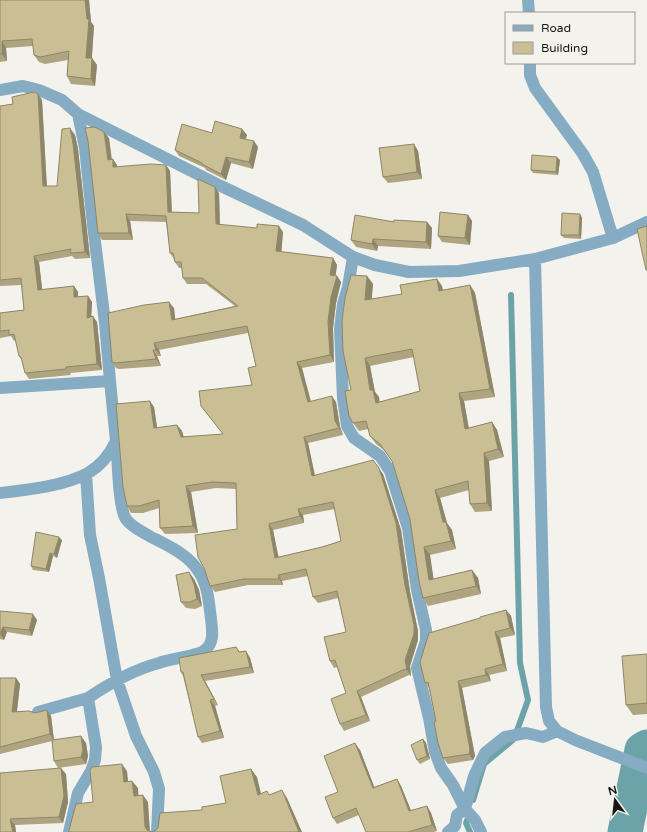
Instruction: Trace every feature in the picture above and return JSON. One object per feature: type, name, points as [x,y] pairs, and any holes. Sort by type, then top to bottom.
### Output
[{"type":"street","points":[[528,0],[529,12]]},
{"type":"street","points":[[530,64],[530,75],[535,88],[583,154],[593,172],[613,238]]},
{"type":"street","points":[[0,90],[23,86],[39,90],[62,100],[78,114],[221,186],[303,225],[352,256],[375,265],[409,272],[459,271],[535,259],[613,238],[647,222]]},
{"type":"street","points":[[38,712],[88,698],[117,680],[158,663],[203,652],[210,644],[212,632],[208,598],[199,572],[185,557],[134,526],[125,518],[120,492],[97,248],[93,226],[85,148],[78,114]]},
{"type":"street","points":[[352,256],[340,329],[343,398],[347,426],[354,438],[380,456],[390,471],[408,528],[417,590],[426,630],[426,642],[417,665],[418,676],[428,712],[437,761],[482,832]]},
{"type":"street","points":[[535,259],[546,706],[549,721],[557,731],[575,740],[647,768]]},
{"type":"street","points":[[0,388],[110,381]]},
{"type":"street","points":[[0,493],[28,490],[65,482],[86,474],[94,469],[104,459],[116,441]]},
{"type":"street","points":[[86,474],[90,535],[100,578],[117,680],[136,736],[154,772],[159,790],[156,832]]},
{"type":"street","points":[[69,832],[78,793],[91,771],[95,760],[96,747],[88,698]]},
{"type":"street","points":[[468,812],[474,776],[485,753],[505,737],[526,733],[543,737],[557,731]]},
{"type":"street","points":[[448,832],[455,826],[457,816],[468,812]]},
{"type":"building","points":[[0,0],[85,0],[87,19],[89,19],[86,58],[92,58],[91,79],[67,76],[69,51],[40,57],[34,55],[32,39],[2,41],[2,54],[0,54]]},
{"type":"building","points":[[34,92],[38,94],[43,186],[57,186],[62,129],[70,128],[85,252],[70,253],[71,249],[34,256],[38,290],[74,286],[74,297],[88,296],[87,318],[93,316],[97,364],[25,373],[14,334],[9,335],[9,330],[0,331],[0,313],[24,310],[21,278],[0,280],[0,106],[13,104],[12,97]]},
{"type":"building","points":[[215,121],[242,129],[240,138],[254,141],[249,162],[226,157],[221,174],[175,150],[182,124],[212,133]]},
{"type":"building","points":[[95,127],[104,132],[108,160],[113,159],[113,167],[151,164],[166,165],[168,212],[199,213],[198,179],[215,187],[216,224],[257,228],[257,224],[279,226],[276,251],[333,258],[330,275],[337,276],[331,297],[328,322],[330,355],[297,362],[308,402],[332,396],[335,421],[339,428],[304,437],[312,476],[373,460],[379,468],[396,523],[405,585],[414,625],[414,634],[405,660],[407,670],[405,669],[357,691],[366,715],[340,724],[331,699],[346,693],[335,660],[330,661],[324,637],[346,632],[337,591],[313,597],[306,569],[278,575],[279,579],[244,579],[210,586],[204,568],[198,557],[195,535],[237,529],[236,483],[212,482],[186,486],[193,526],[160,528],[159,500],[139,506],[127,506],[123,487],[116,404],[150,401],[154,428],[177,425],[181,437],[223,434],[201,406],[199,391],[252,385],[248,368],[256,366],[247,326],[154,343],[156,350],[153,350],[156,359],[115,363],[112,362],[108,313],[144,305],[169,302],[172,320],[238,306],[202,278],[183,278],[181,262],[175,262],[173,253],[170,253],[166,216],[126,214],[129,233],[98,233],[88,141],[85,128]],"holes":[[[333,502],[341,541],[275,558],[269,524],[300,516],[298,509]]]},
{"type":"building","points":[[414,144],[417,172],[383,177],[379,148]]},
{"type":"building","points":[[532,155],[557,157],[556,172],[531,170]]},
{"type":"building","points":[[440,212],[468,215],[465,238],[438,236]]},
{"type":"building","points":[[562,213],[580,214],[579,235],[561,235]]},
{"type":"building","points":[[355,215],[394,222],[394,220],[427,222],[426,242],[373,239],[372,244],[351,240]]},
{"type":"building","points":[[647,226],[647,270],[646,270],[637,229]]},
{"type":"building","points":[[351,275],[367,276],[365,300],[402,294],[400,285],[437,279],[439,291],[470,285],[490,389],[459,393],[465,429],[492,422],[498,449],[484,453],[487,503],[470,504],[468,481],[435,490],[443,522],[446,522],[451,541],[424,547],[429,580],[472,570],[476,586],[423,598],[410,519],[392,461],[380,444],[370,436],[366,421],[353,423],[349,416],[345,391],[351,390],[343,351],[342,321],[345,298]],"holes":[[[412,349],[420,391],[376,403],[373,390],[370,390],[365,358]]]},
{"type":"building","points":[[36,532],[59,537],[54,554],[50,553],[46,569],[31,566]]},
{"type":"building","points":[[189,572],[194,584],[197,599],[190,602],[181,602],[176,575]]},
{"type":"building","points":[[506,610],[510,628],[495,632],[503,664],[485,669],[486,675],[458,681],[470,750],[469,754],[443,758],[438,743],[434,722],[436,721],[428,682],[425,683],[420,662],[429,633]]},
{"type":"building","points":[[0,611],[33,614],[29,630],[3,627],[0,634]]},
{"type":"building","points":[[236,647],[239,652],[246,651],[250,667],[201,675],[214,699],[210,700],[220,731],[198,737],[183,672],[181,672],[179,658]]},
{"type":"building","points":[[647,654],[647,703],[626,705],[622,656]]},
{"type":"building","points":[[0,678],[16,678],[12,712],[29,711],[35,713],[47,710],[50,734],[0,747]]},
{"type":"building","points":[[81,736],[83,750],[81,757],[54,761],[52,740]]},
{"type":"building","points":[[423,739],[427,756],[417,760],[411,745]]},
{"type":"building","points":[[355,743],[373,788],[397,779],[409,811],[427,806],[432,825],[408,832],[366,832],[356,808],[333,818],[325,797],[338,792],[324,756]]},
{"type":"building","points":[[122,764],[124,782],[132,781],[134,796],[143,795],[145,827],[147,830],[152,832],[69,832],[76,804],[93,802],[90,770],[92,767]]},
{"type":"building","points":[[61,768],[64,796],[59,817],[10,819],[13,832],[0,832],[0,773]]},
{"type":"building","points":[[251,769],[258,795],[267,791],[269,795],[282,790],[299,832],[152,832],[158,828],[160,813],[202,810],[202,807],[226,803],[220,776]]},
{"type":"waterway","points":[[473,800],[484,764],[514,739],[528,700],[520,663],[511,295]]},
{"type":"waterway","points":[[625,832],[642,750],[647,747]]},
{"type":"waterway","points":[[470,813],[466,823],[470,832]]}]
